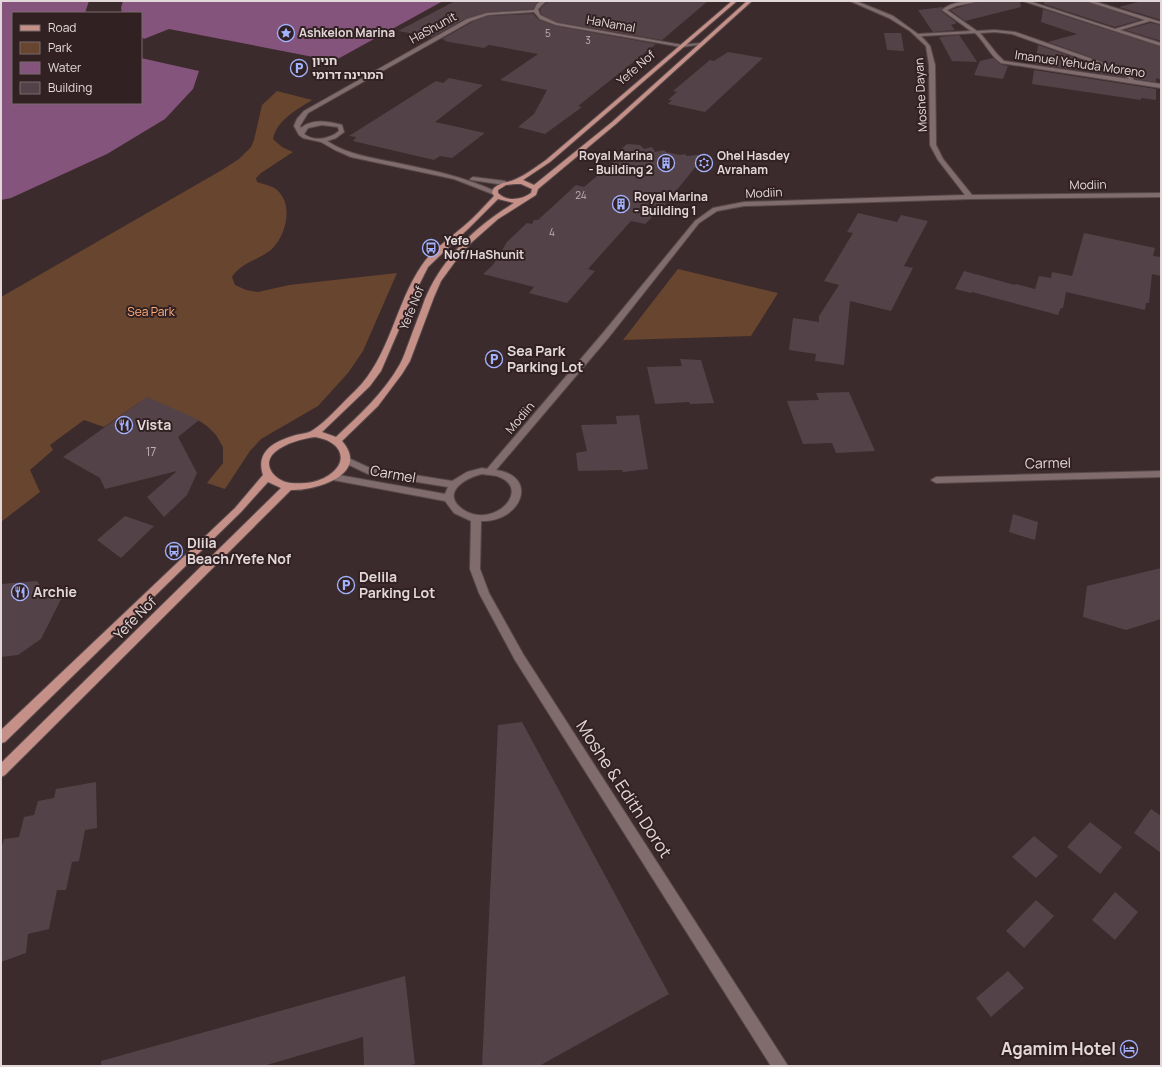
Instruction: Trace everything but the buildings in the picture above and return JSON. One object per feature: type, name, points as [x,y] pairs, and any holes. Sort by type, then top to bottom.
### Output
[{"type":"main road","name":"Yefe Nof","points":[[515,182],[527,176],[548,161],[735,1]]},
{"type":"main road","name":"Yefe Nof","points":[[338,440],[385,394],[395,379],[406,361],[429,298],[439,277],[460,248],[493,220],[534,194],[534,188],[614,123],[750,1]]},
{"type":"main road","points":[[505,184],[515,182],[527,184],[534,188]]},
{"type":"main road","name":"Yefe Nof","points":[[315,434],[367,384],[377,371],[413,290],[426,266],[434,256],[468,226],[496,194],[498,187],[505,184]]},
{"type":"main road","points":[[496,194],[512,201],[525,199]]},
{"type":"main road","points":[[315,434],[338,440],[346,453],[346,460],[342,468],[333,477],[313,485],[289,486],[274,481],[268,476],[265,468],[266,460],[272,450],[290,439],[302,435],[315,434]]},
{"type":"main road","name":"Yefe Nof","points":[[1,738],[238,510],[268,476]]},
{"type":"main road","name":"Yefe Nof","points":[[1,771],[289,486]]},
{"type":"street","points":[[536,11],[540,3],[544,1]]},
{"type":"street","points":[[854,2],[867,1]]},
{"type":"street","name":"Imanuel Yehuda Moreno","points":[[978,1],[953,6],[944,10],[976,32],[1003,62],[1161,86]]},
{"type":"street","points":[[1024,1],[1161,45]]},
{"type":"street","points":[[1088,1],[1161,23]]},
{"type":"street","points":[[1103,1],[1161,18]]},
{"type":"street","name":"Moshe Dayan","points":[[854,2],[891,17],[917,35],[928,46],[932,65],[933,145],[940,159],[970,198]]},
{"type":"street","name":"HaNamal","points":[[536,11],[542,19],[556,24],[682,46],[701,44]]},
{"type":"street","name":"HaShunit","points":[[301,132],[298,126],[300,118],[306,112],[469,20],[487,14],[536,11]]},
{"type":"street","points":[[1115,30],[1149,20]]},
{"type":"street","points":[[917,35],[996,30],[1013,32],[1116,69],[1127,74],[1131,78],[1132,82]]},
{"type":"street","points":[[322,123],[335,124],[342,128],[340,134],[322,140],[306,138],[301,134],[301,132],[306,127],[322,123]]},
{"type":"street","points":[[322,140],[331,147],[351,155],[451,176],[505,184]]},
{"type":"street","points":[[451,176],[481,186],[496,194]]},
{"type":"street","name":"Modiin","points":[[490,472],[606,335],[697,222],[716,210],[744,204],[970,198],[1161,196]]},
{"type":"street","name":"Carmel","points":[[346,460],[368,471],[426,481],[454,484]]},
{"type":"street","points":[[482,471],[490,472],[501,474],[509,478],[516,485],[518,492],[512,507],[505,512],[486,518],[466,516],[457,512],[449,498],[450,491],[454,484],[466,476],[482,471]]},
{"type":"street","name":"Carmel","points":[[936,480],[1161,474]]},
{"type":"street","name":"Carmel","points":[[333,477],[449,498]]},
{"type":"street","name":"Moshe & Edith Dorot","points":[[476,518],[475,569],[484,593],[501,626],[519,657],[780,1066]]},
{"type":"green space","name":"Sea Park","points":[[277,91],[312,100],[288,116],[275,132],[273,139],[282,147],[293,152],[261,173],[256,178],[257,182],[270,186],[277,190],[282,196],[287,212],[286,220],[281,236],[272,249],[246,264],[232,277],[235,285],[246,290],[258,292],[289,285],[397,273],[363,351],[348,373],[318,406],[261,439],[250,451],[225,489],[207,483],[223,463],[223,447],[216,435],[198,420],[148,400],[140,402],[104,427],[84,420],[50,445],[53,450],[30,470],[40,492],[1,522],[1,297],[239,159],[251,147],[254,140],[262,105]]},
{"type":"green space","points":[[678,269],[778,293],[751,336],[623,340]]},
{"type":"water","points":[[1,1],[89,1],[85,12],[12,12],[12,104],[142,104],[142,58],[199,71],[193,89],[165,119],[107,154],[11,198],[1,200]]},
{"type":"water","name":"Ashkelon Marina","points":[[123,1],[443,1],[334,61],[169,29],[144,39],[142,37],[142,12],[122,12],[121,8]]},
{"type":"place","name":"Ashkelon Marina","points":[[286,33]]},
{"type":"place","name":"חניון המרינה דרומי","points":[[299,68]]},
{"type":"place","name":"Royal Marina - Building 2","points":[[666,163]]},
{"type":"place","name":"Ohel Hasdey Avraham","points":[[704,163]]},
{"type":"place","name":"Royal Marina - Building 1","points":[[621,204]]},
{"type":"place","name":"Yefe Nof/HaShunit","points":[[431,248]]},
{"type":"place","name":"Sea Park Parking Lot","points":[[494,359]]},
{"type":"place","name":"Vista","points":[[124,425]]},
{"type":"place","name":"Dlila Beach/Yefe Nof","points":[[174,551]]},
{"type":"place","name":"Delila Parking Lot","points":[[346,585]]},
{"type":"place","name":"Archie","points":[[20,592]]},
{"type":"place","name":"Agamim Hotel","points":[[1129,1049]]}]
